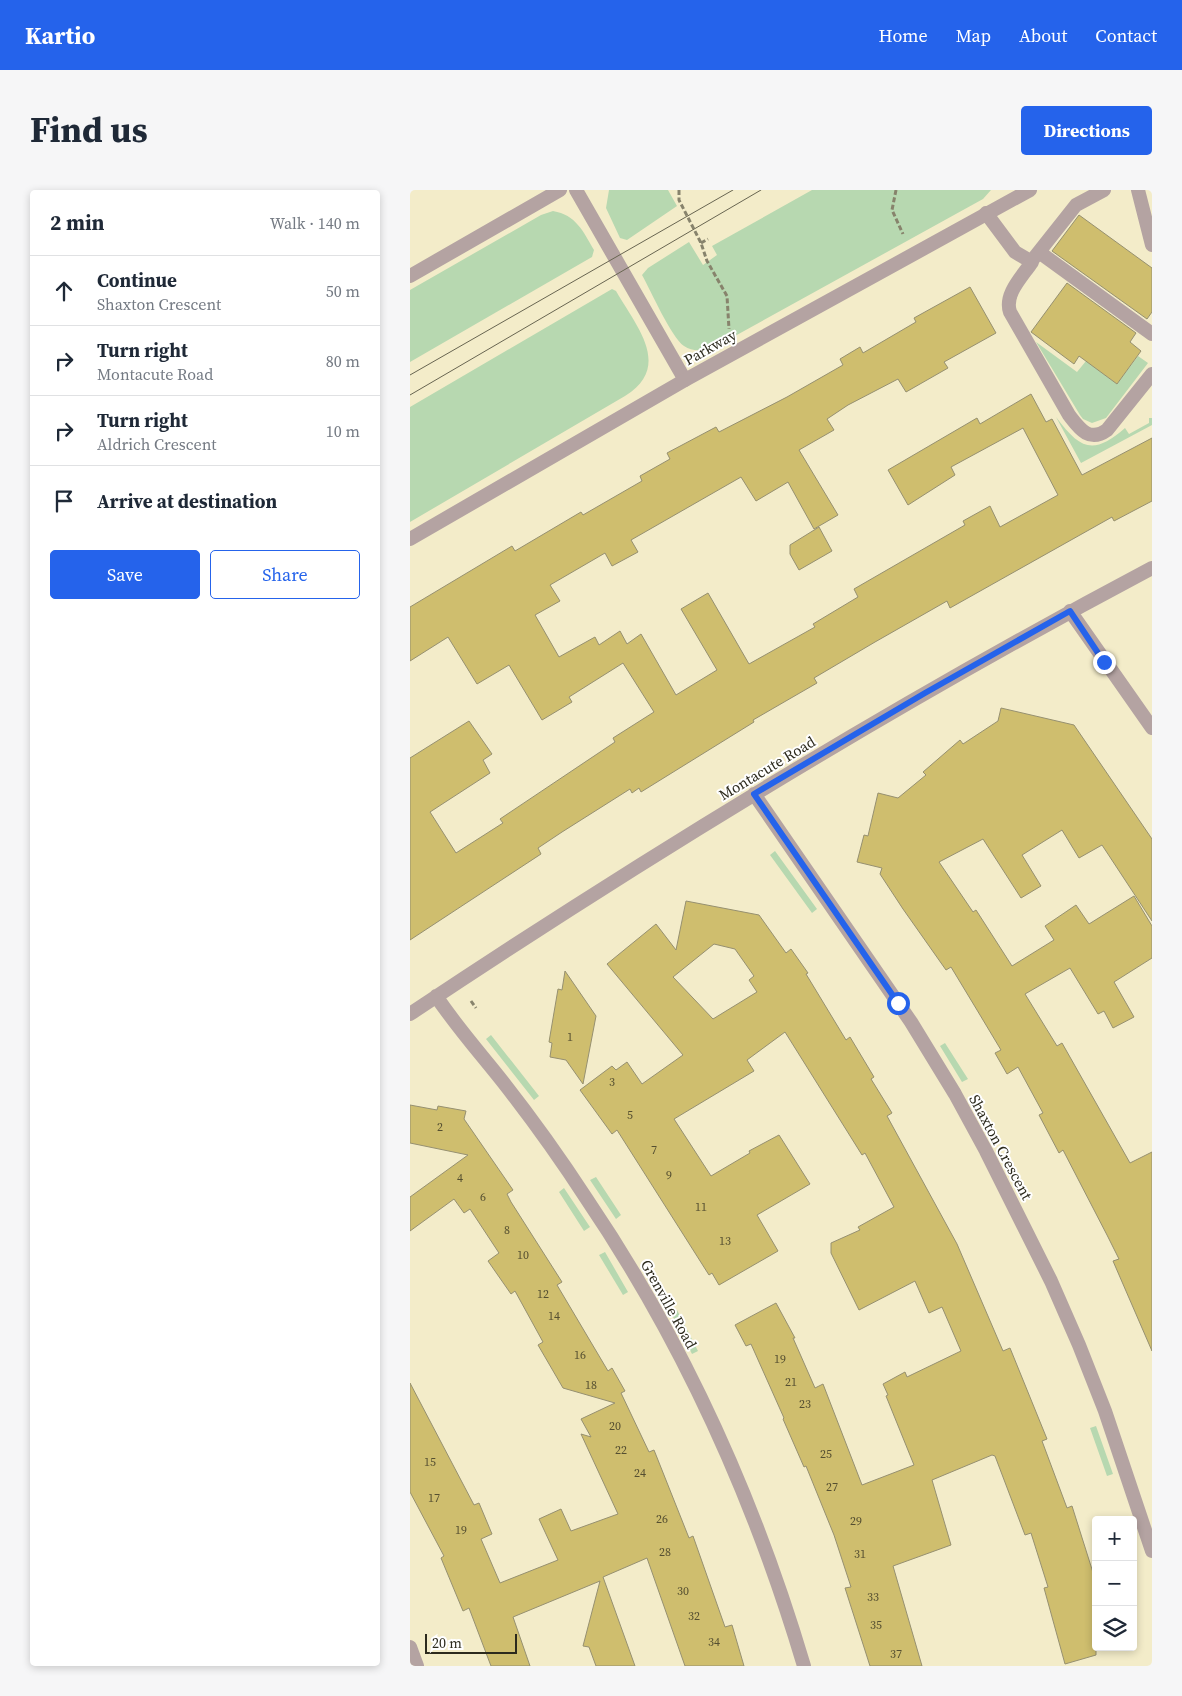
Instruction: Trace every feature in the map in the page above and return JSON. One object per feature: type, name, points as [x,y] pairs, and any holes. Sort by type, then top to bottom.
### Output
[{"type":"street","points":[[410,276],[560,190]]},
{"type":"street","points":[[576,190],[685,380]]},
{"type":"street","name":"Parkway","points":[[410,539],[736,351],[1030,190]]},
{"type":"street","points":[[1104,190],[1076,205],[1036,257],[1009,296],[1007,304],[1069,415],[1080,429],[1090,435],[1097,436],[1107,430],[1152,374]]},
{"type":"street","points":[[1138,190],[1152,245]]},
{"type":"street","points":[[986,213],[1015,252],[1036,257],[1151,332]]},
{"type":"street","name":"Montacute Road","points":[[410,1014],[528,935],[754,794],[925,693],[1070,611],[1152,568]]},
{"type":"street","points":[[1070,611],[1152,728]]},
{"type":"street","name":"Shaxton Crescent","points":[[754,794],[912,1022],[986,1151],[1051,1281],[1078,1344],[1105,1411],[1152,1551]]},
{"type":"street","name":"Grenville Road","points":[[436,996],[528,1114],[587,1199],[630,1267],[670,1339],[703,1404],[746,1500],[783,1600],[804,1666]]},
{"type":"street","points":[[410,1647],[417,1666]]},
{"type":"path","points":[[679,190],[679,200],[701,242],[707,261],[727,296],[729,339],[736,351]]},
{"type":"path","points":[[896,190],[892,210],[912,254]]},
{"type":"path","points":[[679,200],[685,197]]},
{"type":"path","points":[[701,242],[708,239]]},
{"type":"green space","points":[[609,190],[668,190],[677,206],[627,240],[620,238],[606,208]]},
{"type":"green space","points":[[812,190],[991,190],[983,199],[715,347],[696,350],[684,346],[667,324],[642,275],[648,268],[689,242],[703,265],[717,255],[712,246]]},
{"type":"green space","points":[[553,211],[568,216],[578,225],[594,250],[592,257],[410,362],[410,290],[541,215]]},
{"type":"green space","points":[[612,289],[616,291],[633,318],[646,345],[649,359],[647,372],[639,384],[625,396],[410,522],[410,407]]},
{"type":"green space","points":[[1036,342],[1077,372],[1086,361],[1117,384],[1138,356],[1148,363],[1106,418],[1092,423],[1083,419],[1080,415]]},
{"type":"green space","points":[[1056,417],[1072,436],[1088,445],[1104,443],[1125,428],[1129,434],[1149,423],[1149,418],[1152,418],[1152,425],[1081,463]]},
{"type":"green space","points":[[775,851],[817,909],[812,913],[770,855]]},
{"type":"green space","points":[[491,1035],[539,1096],[534,1100],[486,1039]]},
{"type":"green space","points":[[945,1043],[968,1079],[962,1082],[940,1046]]},
{"type":"green space","points":[[596,1177],[621,1215],[616,1219],[590,1180]]},
{"type":"green space","points":[[564,1188],[590,1227],[584,1231],[559,1192]]},
{"type":"green space","points":[[605,1252],[628,1292],[623,1295],[599,1255]]},
{"type":"green space","points":[[677,1310],[698,1351],[692,1354],[671,1313]]},
{"type":"green space","points":[[1096,1426],[1113,1474],[1107,1476],[1090,1428]]},
{"type":"building","points":[[1079,215],[1152,268],[1152,312],[1147,319],[1052,251]]},
{"type":"building","points":[[1067,283],[1136,333],[1130,342],[1141,351],[1117,384],[1079,356],[1074,364],[1031,332]]},
{"type":"building","points":[[970,287],[996,333],[944,362],[948,368],[906,392],[898,379],[848,405],[827,419],[834,430],[799,450],[838,515],[814,529],[788,482],[756,501],[741,477],[631,540],[638,552],[612,566],[605,553],[550,585],[560,601],[535,615],[559,657],[595,637],[599,645],[620,631],[627,644],[641,634],[676,695],[717,670],[681,609],[708,593],[749,664],[815,627],[813,624],[858,597],[854,589],[965,525],[963,521],[990,506],[1000,527],[1058,495],[1023,428],[951,467],[955,475],[908,505],[888,470],[977,418],[980,424],[1031,394],[1046,422],[1052,419],[1082,475],[1152,438],[1152,501],[1114,521],[1112,517],[950,608],[947,601],[814,678],[817,683],[753,720],[754,722],[641,792],[639,788],[632,793],[630,789],[562,832],[538,848],[541,854],[410,940],[410,758],[469,721],[492,754],[483,760],[490,773],[430,812],[456,853],[503,823],[500,819],[615,742],[613,738],[654,712],[623,663],[569,697],[572,702],[542,720],[509,665],[477,684],[448,637],[410,661],[410,607],[512,546],[515,551],[581,512],[583,515],[642,481],[640,476],[670,459],[667,453],[716,427],[719,432],[787,397],[843,365],[840,359],[860,347],[863,353],[916,322],[914,318]]},
{"type":"building","points":[[819,527],[832,551],[799,570],[790,554],[790,545]]},
{"type":"building","points":[[1001,708],[1074,725],[1152,839],[1152,921],[1102,845],[1079,858],[1062,830],[1022,855],[1041,886],[1021,898],[983,839],[939,862],[973,912],[976,910],[1012,966],[1054,940],[1045,926],[1076,905],[1089,924],[1134,896],[1152,926],[1152,958],[1114,982],[1134,1017],[1113,1028],[1104,1011],[1098,1014],[1070,968],[1025,994],[1057,1046],[1062,1043],[1130,1163],[1152,1152],[1152,1351],[1113,1261],[1119,1259],[1063,1150],[1059,1153],[1039,1115],[1043,1113],[1018,1067],[1007,1074],[995,1053],[1001,1050],[951,967],[946,970],[903,909],[880,874],[882,868],[857,862],[864,835],[868,836],[878,793],[898,798],[926,775],[923,772],[960,740],[963,744],[998,721]]},
{"type":"building","points":[[686,901],[759,915],[786,953],[791,949],[808,973],[806,974],[846,1040],[850,1037],[874,1077],[871,1079],[892,1113],[887,1116],[957,1244],[1003,1351],[1010,1348],[1047,1439],[1042,1441],[1067,1508],[1072,1506],[1092,1569],[1092,1651],[1096,1651],[1096,1655],[1065,1664],[1044,1588],[1048,1587],[1031,1533],[1025,1535],[995,1456],[992,1455],[932,1480],[951,1545],[893,1566],[922,1666],[870,1666],[845,1588],[851,1587],[834,1535],[806,1466],[804,1467],[751,1344],[746,1346],[735,1325],[776,1303],[795,1338],[793,1338],[815,1388],[823,1384],[862,1485],[914,1465],[883,1384],[905,1372],[907,1377],[961,1351],[942,1307],[929,1313],[915,1281],[859,1310],[831,1253],[831,1243],[860,1230],[858,1227],[894,1207],[865,1153],[862,1155],[785,1032],[747,1060],[754,1071],[674,1119],[711,1176],[750,1153],[749,1151],[779,1135],[810,1184],[757,1215],[778,1251],[719,1285],[712,1273],[709,1275],[617,1130],[612,1134],[580,1090],[612,1066],[616,1070],[627,1062],[642,1084],[683,1055],[607,964],[656,924],[676,950]],"holes":[[[714,944],[735,949],[754,976],[749,980],[757,992],[713,1019],[673,977]]]},
{"type":"building","points":[[565,971],[596,1016],[583,1084],[566,1060],[550,1057],[552,1043],[549,1042],[558,989],[562,990]]},
{"type":"building","points":[[410,1105],[437,1110],[438,1106],[466,1111],[464,1119],[513,1190],[507,1194],[511,1202],[562,1282],[557,1285],[608,1371],[612,1368],[625,1391],[621,1393],[649,1452],[654,1450],[689,1538],[693,1536],[725,1627],[732,1625],[744,1666],[685,1666],[647,1558],[603,1577],[635,1666],[596,1666],[589,1647],[583,1646],[600,1581],[513,1617],[530,1666],[491,1666],[469,1608],[463,1611],[441,1558],[444,1556],[410,1492],[410,1383],[474,1505],[479,1503],[492,1534],[481,1539],[500,1583],[558,1560],[539,1519],[561,1509],[571,1531],[618,1514],[581,1434],[591,1437],[581,1419],[615,1403],[563,1388],[538,1345],[543,1342],[515,1291],[511,1294],[488,1261],[499,1253],[470,1209],[464,1213],[454,1199],[410,1231],[410,1197],[468,1155],[410,1143]]},
{"type":"tram line","points":[[410,375],[733,190]]},
{"type":"tram line","points":[[410,395],[761,190]]},
{"type":"route","points":[[898,1003],[763,810],[754,794],[925,693],[1070,611],[1104,662]]}]
